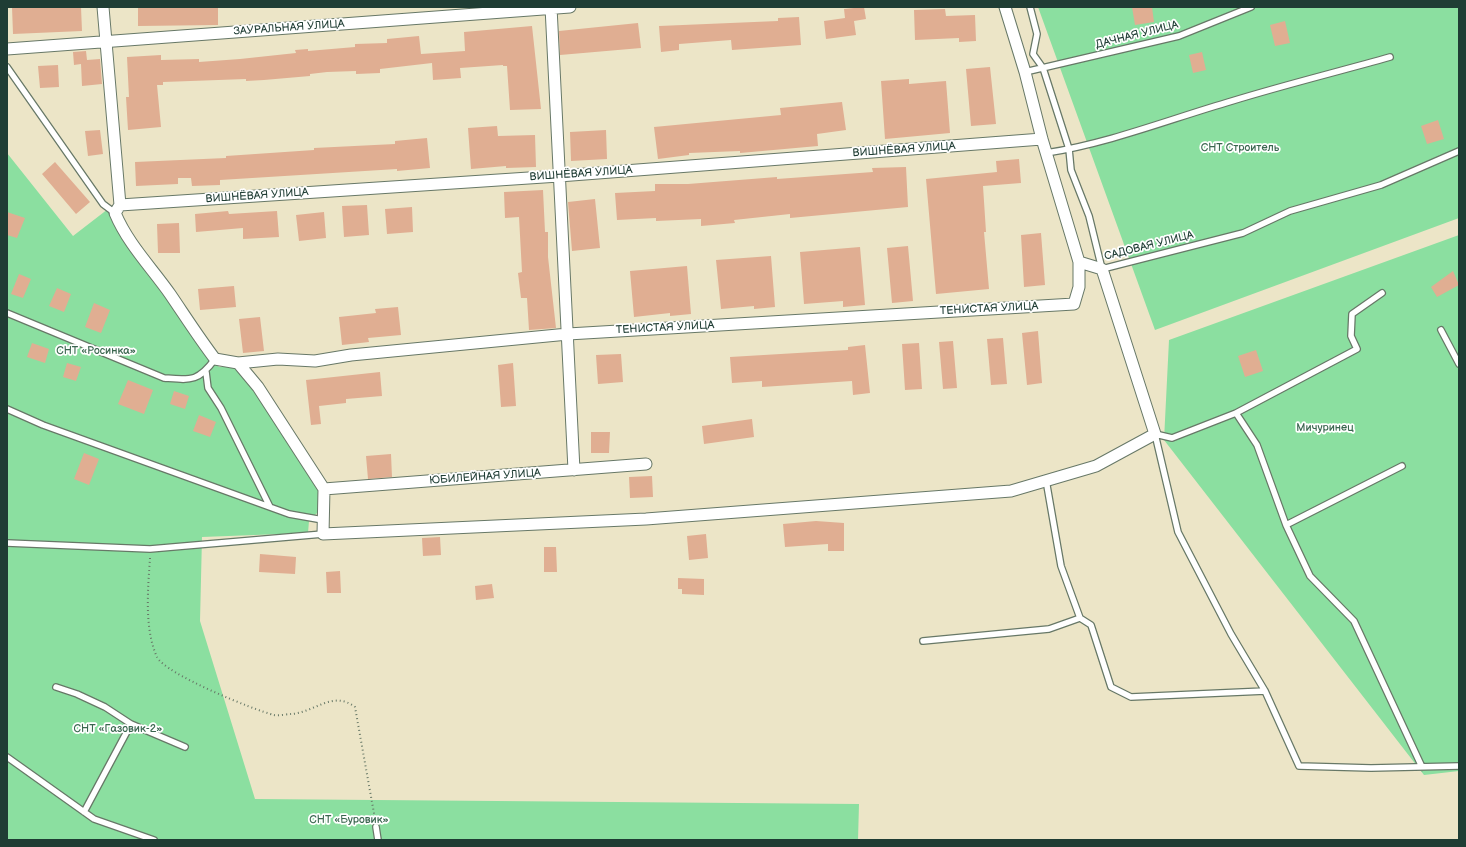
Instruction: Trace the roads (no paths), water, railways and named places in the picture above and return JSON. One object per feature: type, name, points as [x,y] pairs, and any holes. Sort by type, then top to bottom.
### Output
[{"type":"street","points":[[103,7],[117,209],[122,231],[169,293],[215,359]]},
{"type":"street","name":"ЗАУРАЛЬНАЯ УЛИЦА","points":[[7,49],[570,7]]},
{"type":"street","points":[[238,363],[258,386],[324,489],[323,534],[646,519],[1011,491],[1096,466],[1154,434],[1102,269],[1079,262],[1046,153],[1025,72],[1005,7]]},
{"type":"street","points":[[551,8],[574,470]]},
{"type":"street","name":"ВИШНЁВАЯ УЛИЦА","points":[[117,209],[1042,139]]},
{"type":"street","name":"ТЕНИСТАЯ УЛИЦА","points":[[215,359],[238,363],[278,359],[315,361],[351,355],[568,334],[1074,304],[1079,287],[1079,262]]},
{"type":"street","name":"ЮБИЛЕЙНАЯ УЛИЦА","points":[[324,489],[646,464]]},
{"type":"lane","name":"САДОВАЯ УЛИЦА","points":[[1030,7],[1037,34],[1033,54],[1043,68],[1069,149],[1071,170],[1089,216],[1102,269],[1243,233],[1290,211],[1381,185],[1459,151]]},
{"type":"lane","name":"ДАЧНАЯ УЛИЦА","points":[[1025,72],[1179,36],[1251,7]]},
{"type":"lane","points":[[1046,153],[1069,149],[1390,57]]},
{"type":"lane","points":[[7,67],[103,204],[117,209]]},
{"type":"lane","points":[[1382,293],[1352,314],[1351,336],[1357,349],[1236,413],[1172,438],[1154,434],[1178,532],[1231,634],[1265,691],[1300,766],[1371,768],[1459,766]]},
{"type":"lane","points":[[7,313],[164,378],[190,380],[206,372],[215,359]]},
{"type":"lane","points":[[1441,330],[1459,364]]},
{"type":"lane","points":[[206,372],[208,388],[221,408],[270,507]]},
{"type":"lane","points":[[7,409],[43,425],[289,514],[323,520]]},
{"type":"lane","points":[[1236,413],[1257,445],[1286,525],[1310,576],[1354,620],[1422,767]]},
{"type":"lane","points":[[1286,525],[1402,466]]},
{"type":"lane","points":[[1046,480],[1061,566],[1080,618],[1092,625],[1111,687],[1130,698],[1265,691]]},
{"type":"lane","points":[[7,543],[150,549],[323,534]]},
{"type":"lane","points":[[923,641],[1049,629],[1080,618]]},
{"type":"lane","points":[[56,687],[77,694],[105,707],[131,724],[185,747]]},
{"type":"lane","points":[[84,812],[131,724]]},
{"type":"lane","points":[[7,757],[94,819],[154,840]]},
{"type":"lane","points":[[376,826],[378,840]]},
{"type":"park label","name":"СНТ Строитель","points":[[1240,148]]},
{"type":"park label","name":"СНТ «Росинка»","points":[[96,351]]},
{"type":"park label","name":"Мичуринец","points":[[1325,428]]},
{"type":"park label","name":"СНТ «Газовик-2»","points":[[118,729]]},
{"type":"park label","name":"СНТ «Буровик»","points":[[349,820]]}]
